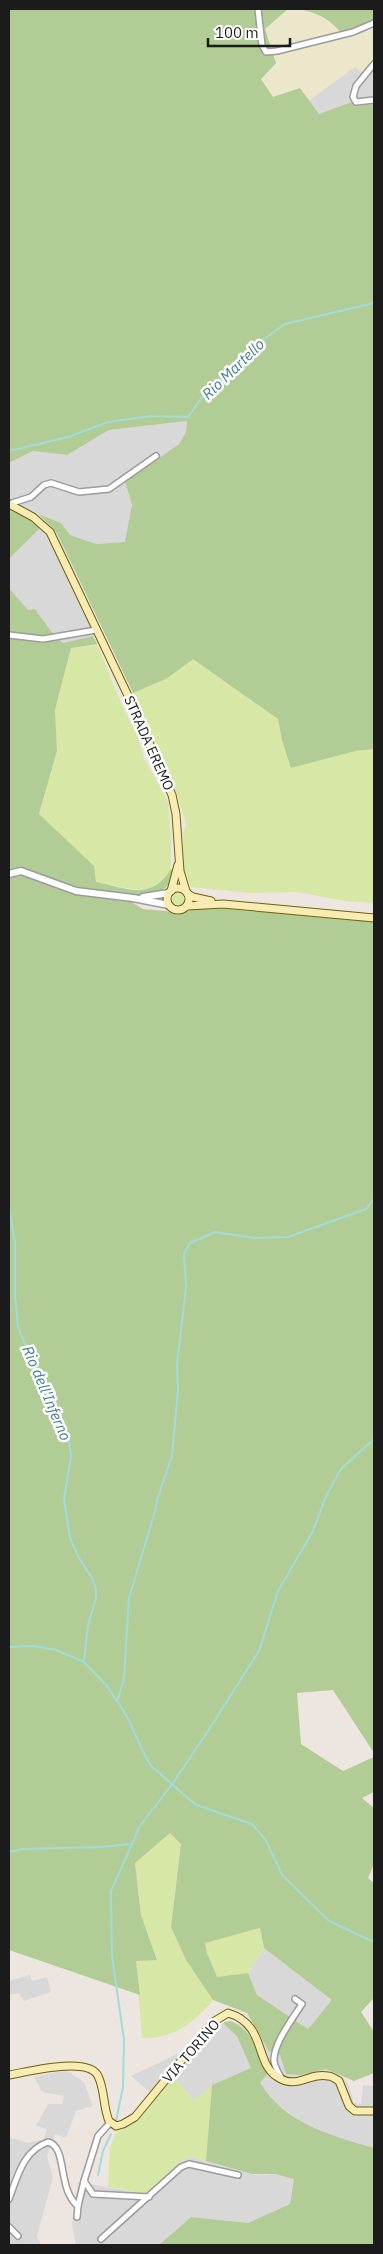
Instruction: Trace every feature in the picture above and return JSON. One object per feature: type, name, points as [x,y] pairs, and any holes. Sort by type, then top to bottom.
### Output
[{"type":"main road","name":"STRADA EREMO","points":[[9,504],[33,517],[50,532],[172,795],[176,814],[178,863],[187,892]]},
{"type":"main road","name":"STRADA EREMO","points":[[170,892],[178,863]]},
{"type":"main road","points":[[223,904],[187,906],[178,910],[169,905],[167,898],[170,892],[177,888],[193,897],[223,904],[374,918]]},
{"type":"main road","points":[[187,892],[189,900],[187,906]]},
{"type":"main road","name":"VIA TORINO","points":[[110,2124],[116,2126],[135,2117],[212,2022],[228,2013],[244,2021],[257,2038],[274,2075],[283,2080]]},
{"type":"main road","points":[[9,2075],[74,2065],[89,2068],[98,2077],[110,2124]]},
{"type":"main road","points":[[283,2080],[287,2082],[300,2082],[328,2076],[339,2081],[349,2106],[355,2111],[374,2111]]},
{"type":"street","points":[[258,9],[262,45],[266,52],[277,52],[353,32],[374,23]]},
{"type":"street","points":[[374,64],[356,86],[353,97],[356,102],[374,100]]},
{"type":"street","name":"STRADA EREMO","points":[[9,504],[31,497],[44,485],[51,483],[79,492],[109,488],[156,456]]},
{"type":"street","points":[[9,635],[43,639],[96,630]]},
{"type":"street","points":[[9,874],[27,872],[76,891],[133,898],[169,905]]},
{"type":"street","points":[[133,898],[152,898],[170,892]]},
{"type":"street","points":[[283,2080],[274,2061],[275,2054],[285,2030],[302,2004],[295,1999]]},
{"type":"street","points":[[77,2217],[84,2181],[98,2136],[110,2124]]},
{"type":"street","points":[[9,2199],[21,2168],[31,2150],[48,2142],[54,2143],[58,2149],[64,2185],[71,2200],[78,2206]]},
{"type":"street","points":[[101,2239],[182,2167],[189,2164],[238,2175]]},
{"type":"street","points":[[84,2181],[93,2194],[149,2196]]},
{"type":"street","points":[[9,2228],[18,2236]]},
{"type":"shaded area","points":[[288,9],[312,11],[338,28],[341,33],[272,50],[265,29]]},
{"type":"shaded area","points":[[374,27],[373,62],[362,72],[355,67],[309,100],[300,88],[273,97],[261,79],[276,63],[274,56]]},
{"type":"shaded area","points":[[355,66],[374,67],[374,104],[319,114],[309,101]]},
{"type":"shaded area","points":[[187,421],[186,432],[179,444],[125,482],[132,505],[126,542],[96,544],[70,535],[61,523],[41,514],[57,533],[102,631],[93,636],[63,643],[51,631],[39,614],[28,610],[9,588],[9,559],[24,545],[9,509],[9,463],[33,451],[67,455],[109,430]]},
{"type":"shaded area","points":[[264,1948],[333,2000],[308,2029],[296,2021],[301,2075],[326,2069],[343,2077],[349,2086],[354,2103],[361,2104],[363,2085],[374,2086],[374,2148],[330,2135],[301,2122],[270,2099],[251,2069],[212,2085],[194,2101],[174,2077],[156,2097],[131,2076],[181,2052],[191,2055],[208,2035],[223,2023],[230,2021],[242,2025],[253,2040],[263,2039],[257,1995],[248,1973]]},
{"type":"shaded area","points":[[30,1975],[32,1981],[47,1977],[51,1992],[24,2001],[19,1993],[9,1995],[9,1981]]},
{"type":"shaded area","points":[[66,2070],[84,2082],[93,2106],[76,2111],[66,2138],[55,2134],[47,2156],[53,2177],[37,2236],[41,2245],[9,2245],[9,2139],[28,2143],[44,2139],[47,2129],[36,2126],[48,2104],[62,2104],[64,2096],[42,2092],[34,2077]]},
{"type":"shaded area","points":[[191,2157],[255,2175],[275,2174],[294,2179],[290,2204],[248,2223],[191,2217],[159,2245],[76,2245],[72,2225],[78,2182],[146,2194],[180,2161]]},
{"type":"green space","points":[[9,9],[288,9],[265,29],[276,63],[261,79],[273,97],[300,88],[319,114],[352,102],[357,106],[374,104],[374,749],[355,751],[291,768],[282,740],[278,719],[193,659],[166,679],[133,693],[57,533],[39,514],[61,523],[70,535],[96,544],[125,542],[132,505],[125,482],[179,444],[186,432],[187,421],[109,430],[67,455],[33,451],[9,463]]},
{"type":"green space","points":[[295,9],[374,9],[374,27],[344,37],[334,25],[322,17]]},
{"type":"green space","points":[[9,509],[18,512],[40,528],[9,559]]},
{"type":"green space","points":[[9,588],[28,610],[35,609],[51,631],[63,643],[93,636],[97,644],[71,648],[55,710],[57,751],[39,814],[94,866],[96,882],[128,889],[146,889],[155,886],[171,869],[174,871],[167,886],[162,891],[145,895],[97,892],[98,898],[128,900],[143,909],[166,911],[178,915],[198,907],[374,922],[374,1753],[333,1690],[297,1693],[301,1744],[343,1771],[374,1757],[374,1792],[362,1798],[374,1808],[374,1864],[368,1878],[374,1883],[374,1998],[361,2012],[374,2032],[374,2073],[354,2081],[326,2069],[301,2075],[286,2074],[280,2055],[269,2051],[247,2013],[213,2000],[186,1960],[171,1927],[181,1844],[170,1833],[135,1863],[141,1915],[157,1960],[136,1961],[140,1995],[9,1950]],"holes":[[[260,1928],[264,1948],[332,2000],[308,2029],[257,1995],[248,1973],[217,1977],[205,1943]]]},
{"type":"green space","points":[[97,644],[121,703],[138,737],[144,758],[168,802],[171,869],[159,885],[148,890],[96,882],[39,814],[57,751],[55,710],[71,648]]},
{"type":"green space","points":[[193,658],[278,719],[282,740],[355,751],[374,749],[374,903],[345,901],[297,892],[251,893],[191,887],[184,871],[183,833],[186,825],[183,814],[177,794],[133,693],[166,679]]},
{"type":"green space","points":[[178,893],[184,899],[178,905],[172,899]]},
{"type":"green space","points":[[170,1833],[181,1843],[171,1927],[186,1960],[213,2000],[198,2016],[182,2028],[164,2036],[142,2038],[136,1961],[157,1959],[141,1915],[135,1863]]},
{"type":"green space","points":[[260,1928],[264,1948],[248,1973],[217,1978],[207,1953],[205,1942]]},
{"type":"green space","points":[[230,2021],[239,2025],[254,2043],[267,2074],[260,2083],[283,2109],[325,2133],[374,2148],[374,2245],[159,2245],[191,2217],[248,2223],[290,2204],[294,2179],[275,2174],[252,2174],[206,2161],[212,2085],[251,2068],[237,2036],[223,2023]]},
{"type":"green space","points":[[174,2077],[194,2101],[212,2085],[206,2161],[191,2157],[180,2161],[146,2194],[108,2187],[110,2148],[116,2132],[133,2124]]},
{"type":"waterway","name":"Rio Martello","points":[[9,451],[68,437],[108,422],[150,416],[188,417],[205,393],[264,339],[285,324],[374,303]]},
{"type":"waterway","points":[[117,1701],[124,1679],[129,1598],[157,1500],[172,1456],[178,1389],[177,1365],[186,1287],[184,1254],[190,1243],[215,1232],[254,1238],[288,1237],[366,1209],[374,1199]]},
{"type":"waterway","name":"Rio dell'Inferno","points":[[9,1208],[15,1242],[15,1295],[18,1327],[43,1388],[51,1399],[69,1439],[71,1456],[64,1499],[70,1538],[96,1589],[96,1598],[88,1625],[84,1662]]},
{"type":"waterway","points":[[116,2121],[123,2087],[124,2040],[112,1956],[111,1891],[140,1826],[173,1783],[259,1651],[278,1591],[313,1531],[326,1496],[341,1469],[374,1439]]},
{"type":"waterway","points":[[9,1647],[34,1646],[56,1650],[84,1662],[107,1686],[128,1718],[151,1766],[196,1805],[252,1824],[265,1839],[283,1876],[329,1921],[374,1942]]},
{"type":"waterway","points":[[9,1852],[22,1849],[101,1847],[131,1844]]},
{"type":"waterway","points":[[98,2175],[103,2151],[111,2134]]}]
